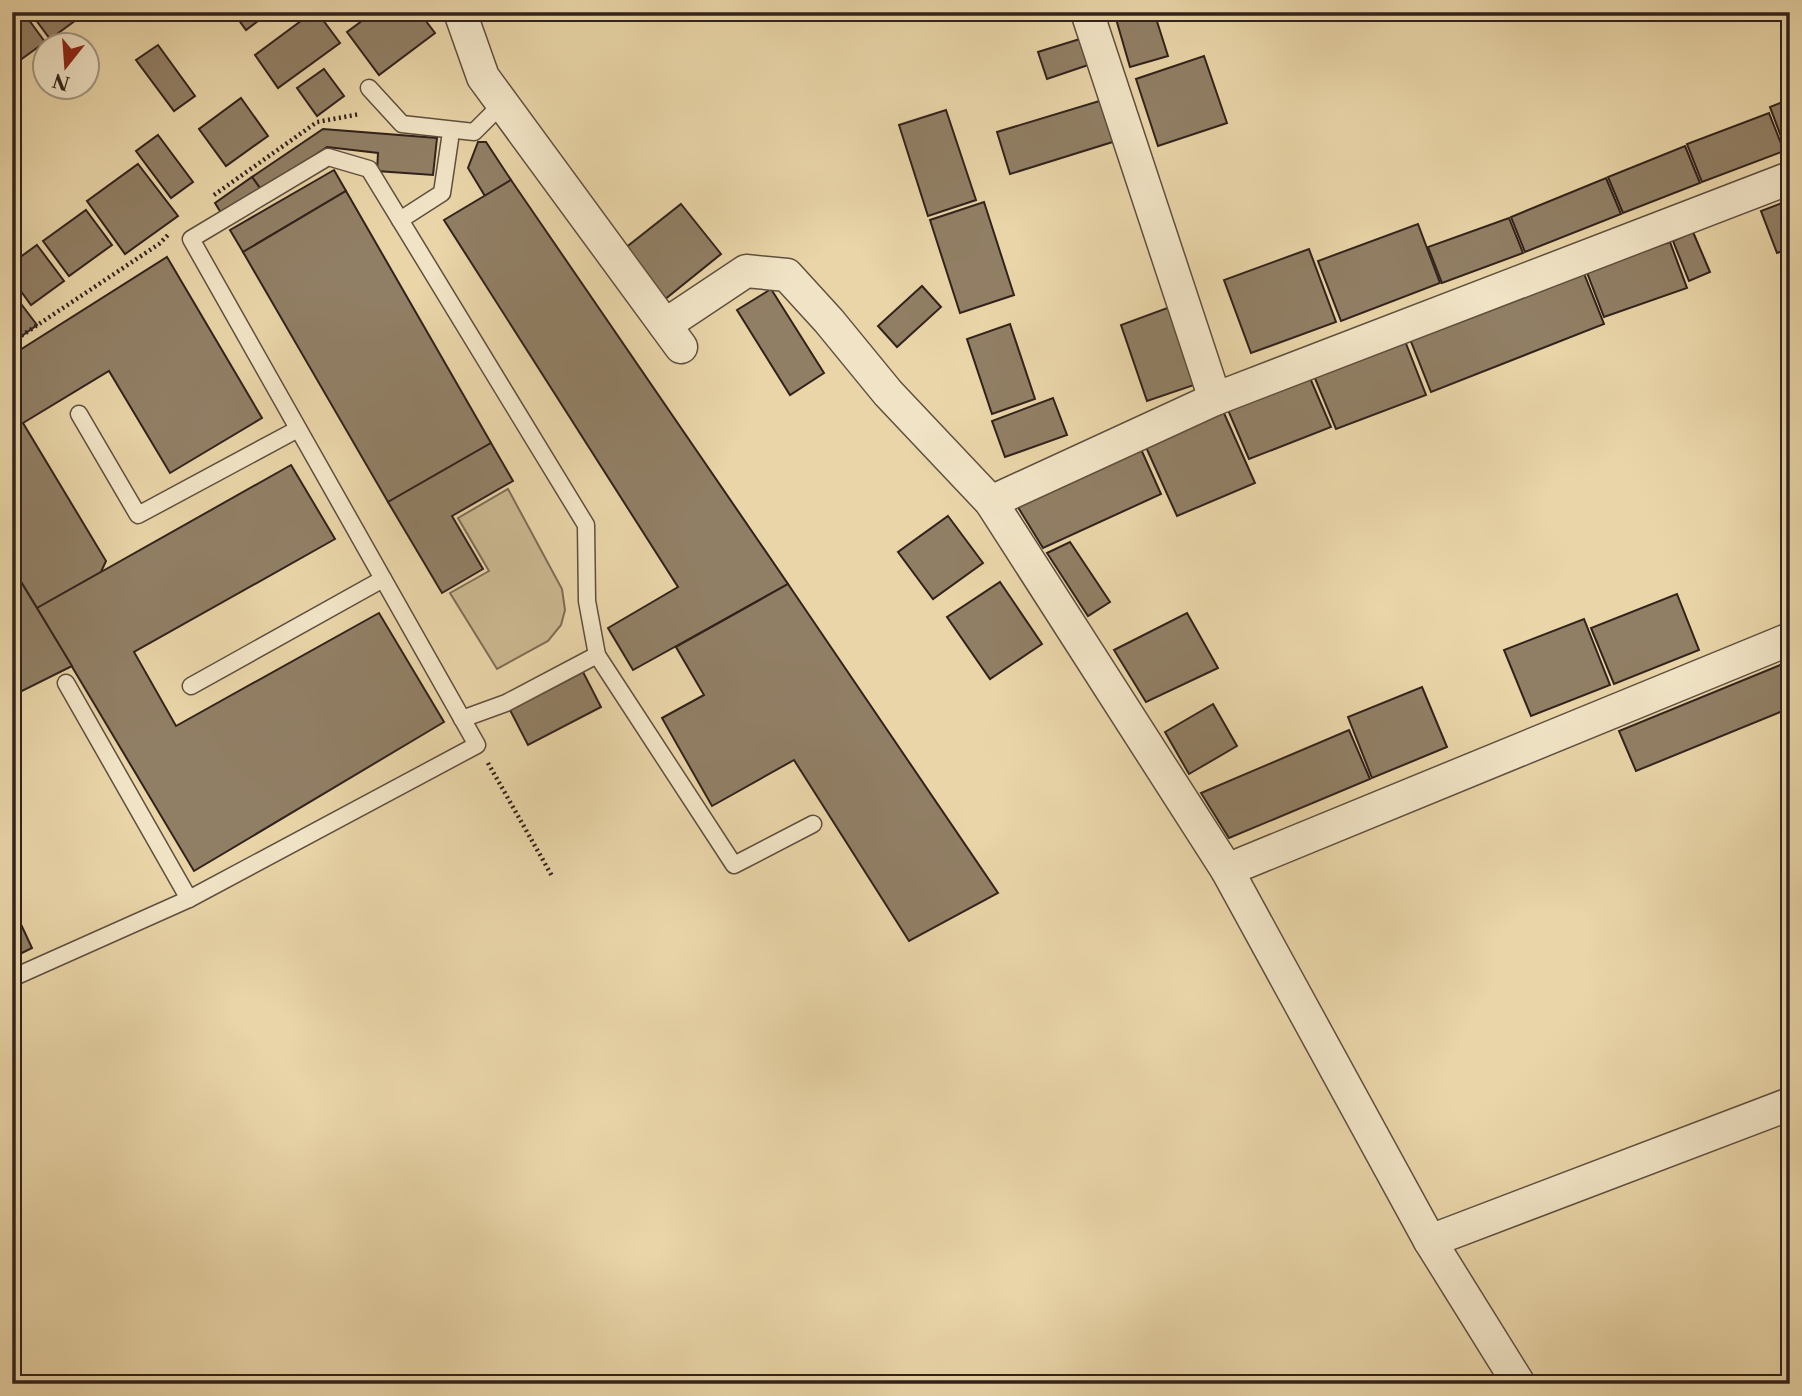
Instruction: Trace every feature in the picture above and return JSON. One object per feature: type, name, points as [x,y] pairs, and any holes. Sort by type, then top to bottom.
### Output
[{"type":"street","points":[[460,12],[484,77],[673,336],[747,271],[787,275],[888,393],[991,502],[1227,870],[1430,1241],[1519,1384]]},
{"type":"street","points":[[1087,12],[1215,399]]},
{"type":"street","points":[[991,502],[1215,399],[1790,178]]},
{"type":"street","points":[[1227,870],[1790,639]]},
{"type":"street","points":[[1430,1241],[1790,1104]]},
{"type":"lane","points":[[369,88],[402,124],[474,132],[502,104]]},
{"type":"lane","points":[[400,220],[442,193],[450,139]]},
{"type":"lane","points":[[12,978],[189,899],[477,745],[191,239],[328,157],[369,169],[586,525],[587,601],[597,655],[734,865],[813,824]]},
{"type":"lane","points":[[79,414],[138,515],[298,429]]},
{"type":"lane","points":[[191,686],[383,579]]},
{"type":"lane","points":[[462,719],[506,703],[597,655]]},
{"type":"lane","points":[[66,683],[189,899]]},
{"type":"path","points":[[208,199],[317,122],[388,108]]},
{"type":"path","points":[[12,342],[159,244],[168,234]]},
{"type":"path","points":[[477,745],[552,876]]},
{"type":"shaded area","points":[[508,489],[562,589],[565,610],[561,625],[548,641],[497,669],[450,593],[489,571],[458,518]]},
{"type":"building","points":[[12,12],[23,12],[38,32],[32,32],[32,51],[12,66]]},
{"type":"building","points":[[30,12],[87,12],[60,32],[45,32]]},
{"type":"building","points":[[233,12],[270,12],[246,30]]},
{"type":"building","points":[[313,12],[317,12],[340,43],[278,88],[255,55]]},
{"type":"building","points":[[374,12],[419,12],[435,33],[379,75],[347,32]]},
{"type":"building","points":[[1114,12],[1154,12],[1168,56],[1130,67]]},
{"type":"building","points":[[1083,38],[1091,64],[1047,79],[1038,52]]},
{"type":"building","points":[[158,45],[195,96],[174,111],[136,60]]},
{"type":"building","points":[[1204,56],[1227,123],[1158,146],[1136,79]]},
{"type":"building","points":[[324,69],[344,96],[317,116],[297,88]]},
{"type":"building","points":[[241,98],[268,136],[226,166],[199,129]]},
{"type":"building","points":[[1106,99],[1119,140],[1010,174],[997,132]]},
{"type":"building","points":[[1790,99],[1790,148],[1786,150],[1770,107]]},
{"type":"building","points":[[946,110],[976,200],[928,216],[899,125]]},
{"type":"building","points":[[1769,113],[1784,151],[1702,182],[1687,144]]},
{"type":"building","points":[[323,129],[437,138],[433,175],[377,171],[378,153],[327,147],[262,191],[252,177]]},
{"type":"building","points":[[158,135],[193,182],[171,198],[136,151]]},
{"type":"building","points":[[478,142],[486,142],[511,180],[485,196],[468,168]]},
{"type":"building","points":[[1685,146],[1700,183],[1623,213],[1608,177]]},
{"type":"building","points":[[138,164],[178,216],[125,254],[87,201]]},
{"type":"building","points":[[334,170],[346,191],[243,252],[230,230]]},
{"type":"building","points":[[252,177],[262,191],[223,216],[215,203]]},
{"type":"building","points":[[1606,178],[1621,214],[1525,252],[1511,217]]},
{"type":"building","points":[[511,180],[788,584],[633,670],[608,628],[678,587],[444,220]]},
{"type":"building","points":[[346,191],[491,443],[388,502],[243,252]]},
{"type":"building","points":[[1790,200],[1790,248],[1777,253],[1761,211]]},
{"type":"building","points":[[984,202],[1014,295],[960,313],[930,220]]},
{"type":"building","points":[[681,204],[721,254],[664,300],[624,249]]},
{"type":"building","points":[[86,210],[112,245],[69,276],[43,241]]},
{"type":"building","points":[[1509,218],[1523,253],[1442,283],[1428,247]]},
{"type":"building","points":[[1418,224],[1440,283],[1341,321],[1318,261]]},
{"type":"building","points":[[1693,232],[1710,272],[1689,281],[1673,241]]},
{"type":"building","points":[[1670,242],[1687,288],[1604,317],[1586,270]]},
{"type":"building","points":[[37,245],[64,281],[31,305],[12,279],[12,263]]},
{"type":"building","points":[[1309,249],[1336,322],[1251,353],[1224,280]]},
{"type":"building","points":[[167,257],[262,418],[170,473],[109,371],[23,423],[106,561],[101,572],[37,608],[12,567],[12,355]]},
{"type":"building","points":[[1583,271],[1604,324],[1431,392],[1410,339]]},
{"type":"building","points":[[922,286],[941,307],[897,347],[878,326]]},
{"type":"building","points":[[771,289],[824,373],[790,395],[737,310]]},
{"type":"building","points":[[12,292],[37,325],[12,343]]},
{"type":"building","points":[[1170,307],[1197,384],[1147,401],[1121,325]]},
{"type":"building","points":[[1010,324],[1035,399],[992,414],[967,339]]},
{"type":"building","points":[[1405,341],[1426,395],[1336,429],[1314,376]]},
{"type":"building","points":[[1310,378],[1331,427],[1249,459],[1228,410]]},
{"type":"building","points":[[1053,398],[1067,435],[1005,457],[992,421]]},
{"type":"building","points":[[1223,411],[1255,483],[1177,516],[1145,445]]},
{"type":"building","points":[[491,443],[513,481],[452,516],[483,569],[442,593],[388,502]]},
{"type":"building","points":[[1140,447],[1161,494],[1043,548],[1016,504]]},
{"type":"building","points":[[291,465],[335,539],[134,652],[176,726],[379,613],[444,722],[194,871],[37,608]]},
{"type":"building","points":[[948,516],[983,563],[933,599],[898,552]]},
{"type":"building","points":[[1070,542],[1110,602],[1088,616],[1047,553]]},
{"type":"building","points":[[12,567],[72,666],[12,696]]},
{"type":"building","points":[[1000,582],[1042,644],[990,679],[947,617]]},
{"type":"building","points":[[788,584],[998,893],[909,941],[794,760],[712,806],[662,718],[704,695],[676,647]]},
{"type":"building","points":[[1677,594],[1699,650],[1614,684],[1591,628]]},
{"type":"building","points":[[1187,613],[1218,668],[1146,702],[1114,650]]},
{"type":"building","points":[[1584,619],[1610,685],[1531,716],[1504,650]]},
{"type":"building","points":[[1790,661],[1790,708],[1636,771],[1619,731]]},
{"type":"building","points":[[583,672],[601,707],[528,745],[510,710]]},
{"type":"building","points":[[1422,687],[1447,747],[1372,778],[1348,717]]},
{"type":"building","points":[[1213,704],[1237,746],[1189,774],[1165,732]]},
{"type":"building","points":[[1349,730],[1370,779],[1229,838],[1201,793]]},
{"type":"building","points":[[12,905],[32,948],[12,958]]}]
